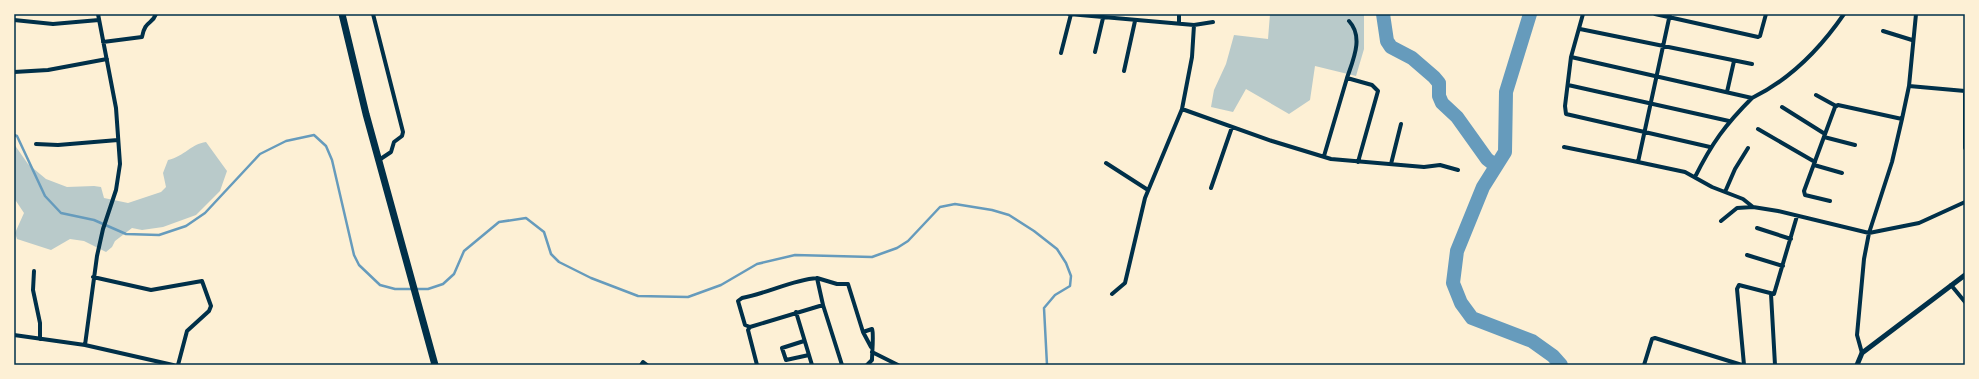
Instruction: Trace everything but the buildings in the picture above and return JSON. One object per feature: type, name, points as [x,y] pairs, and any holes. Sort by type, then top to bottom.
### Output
[{"type":"main road","points":[[342,14],[379,160],[434,365]]},
{"type":"street","points":[[85,345],[93,276],[103,229],[116,190],[120,164],[116,108],[98,14]]},
{"type":"street","points":[[103,40],[142,37],[145,26],[154,18],[156,14]]},
{"type":"street","points":[[373,14],[403,132],[402,136],[394,142],[391,152],[379,160]]},
{"type":"street","points":[[1061,53],[1070,14],[1194,26],[1213,22]]},
{"type":"street","points":[[1179,14],[1179,24]]},
{"type":"street","points":[[1583,14],[1572,57],[1565,106],[1568,116],[1710,147]]},
{"type":"street","points":[[1655,14],[1758,36],[1760,36],[1766,14]]},
{"type":"street","points":[[1695,177],[1710,147],[1729,121],[1752,98],[1788,76],[1806,61],[1828,38],[1844,14]]},
{"type":"street","points":[[1862,353],[1857,335],[1864,259],[1869,233],[1892,162],[1902,120],[1909,86],[1912,40],[1916,14]]},
{"type":"street","points":[[1638,162],[1643,132],[1670,16]]},
{"type":"street","points":[[1095,52],[1103,18]]},
{"type":"street","points":[[14,20],[53,24],[99,20]]},
{"type":"street","points":[[1124,71],[1135,21]]},
{"type":"street","points":[[1324,156],[1348,78],[1356,44],[1356,34],[1348,21]]},
{"type":"street","points":[[1112,294],[1125,283],[1143,203],[1182,110],[1192,57],[1194,26]]},
{"type":"street","points":[[1580,29],[1752,64]]},
{"type":"street","points":[[1883,31],[1912,40]]},
{"type":"street","points":[[1572,57],[1657,75],[1752,98]]},
{"type":"street","points":[[14,72],[48,70],[106,59]]},
{"type":"street","points":[[1727,92],[1734,60]]},
{"type":"street","points":[[1348,78],[1372,85],[1378,91],[1358,162]]},
{"type":"street","points":[[1568,85],[1729,121]]},
{"type":"street","points":[[1909,86],[1965,91],[1965,148]]},
{"type":"street","points":[[1816,95],[1836,106],[1902,120]]},
{"type":"street","points":[[1830,201],[1804,193],[1836,106]]},
{"type":"street","points":[[1782,107],[1825,136],[1854,146]]},
{"type":"street","points":[[1182,110],[1324,156],[1358,162],[1424,167],[1440,165],[1458,170]]},
{"type":"street","points":[[1390,164],[1401,124]]},
{"type":"street","points":[[1211,188],[1232,127]]},
{"type":"street","points":[[1758,129],[1815,164],[1842,173]]},
{"type":"street","points":[[36,144],[58,145],[118,140]]},
{"type":"street","points":[[1564,147],[1685,172],[1700,181],[1743,199],[1753,207]]},
{"type":"street","points":[[1725,192],[1735,169],[1748,148]]},
{"type":"street","points":[[1106,163],[1148,190]]},
{"type":"street","points":[[1721,221],[1736,208],[1753,207],[1869,233],[1919,223],[1965,202]]},
{"type":"street","points":[[1771,294],[1774,294],[1797,216]]},
{"type":"street","points":[[1757,228],[1791,239]]},
{"type":"street","points":[[1747,255],[1783,266]]},
{"type":"street","points":[[34,271],[33,290],[40,323],[40,339]]},
{"type":"street","points":[[1856,365],[1862,353],[1965,275]]},
{"type":"street","points":[[93,276],[152,290],[202,281],[212,306],[209,311],[187,331],[178,365]]},
{"type":"street","points":[[817,278],[823,305],[842,365]]},
{"type":"street","points":[[750,327],[746,325],[740,312],[738,302],[742,298],[789,286],[798,281],[817,278],[836,284],[848,284],[863,332],[871,350],[898,365]]},
{"type":"street","points":[[1951,285],[1965,302]]},
{"type":"street","points":[[1644,365],[1652,339],[1655,338],[1743,365],[1737,289],[1739,286],[1771,294]]},
{"type":"street","points":[[1771,294],[1775,365]]},
{"type":"street","points":[[750,327],[823,305]]},
{"type":"street","points":[[796,312],[812,365]]},
{"type":"street","points":[[750,327],[748,330],[757,365]]},
{"type":"street","points":[[863,332],[872,329],[874,333],[871,350],[872,360],[867,365]]},
{"type":"street","points":[[14,335],[85,345],[173,365]]},
{"type":"street","points":[[804,341],[782,348],[786,360],[809,355]]},
{"type":"street","points":[[641,365],[643,362],[647,365]]},
{"type":"shaded area","points":[[1270,14],[1364,14],[1364,49],[1356,76],[1315,66],[1310,100],[1289,114],[1246,89],[1233,112],[1211,107],[1214,90],[1226,64],[1234,35],[1268,39]]},
{"type":"shaded area","points":[[206,142],[227,171],[220,191],[196,215],[163,227],[142,230],[132,228],[115,241],[112,247],[106,252],[84,241],[70,239],[51,250],[17,239],[15,233],[24,213],[14,198],[14,144],[28,164],[46,179],[67,187],[101,187],[104,198],[128,203],[161,192],[166,187],[163,173],[168,160],[179,156],[196,145]]},
{"type":"waterway","points":[[1383,14],[1387,41],[1391,47],[1412,58],[1434,77],[1439,83],[1439,96],[1442,103],[1457,117],[1487,159],[1496,166]]},
{"type":"waterway","points":[[1530,14],[1506,92],[1505,152],[1483,187],[1457,251],[1453,283],[1461,303],[1472,318],[1532,341],[1553,356],[1561,365]]},
{"type":"waterway","points":[[14,135],[17,136],[45,196],[61,213],[94,220],[126,234],[159,235],[186,226],[205,213],[260,154],[286,141],[314,135],[326,146],[332,160],[354,255],[359,265],[380,285],[395,289],[428,289],[443,284],[454,274],[464,251],[499,222],[526,218],[544,232],[551,254],[559,262],[591,278],[638,296],[688,297],[721,285],[757,264],[795,255],[872,257],[897,248],[908,241],[940,207],[955,204],[992,210],[1009,215],[1034,231],[1057,249],[1066,263],[1071,276],[1070,286],[1055,295],[1044,308],[1047,365]]}]
